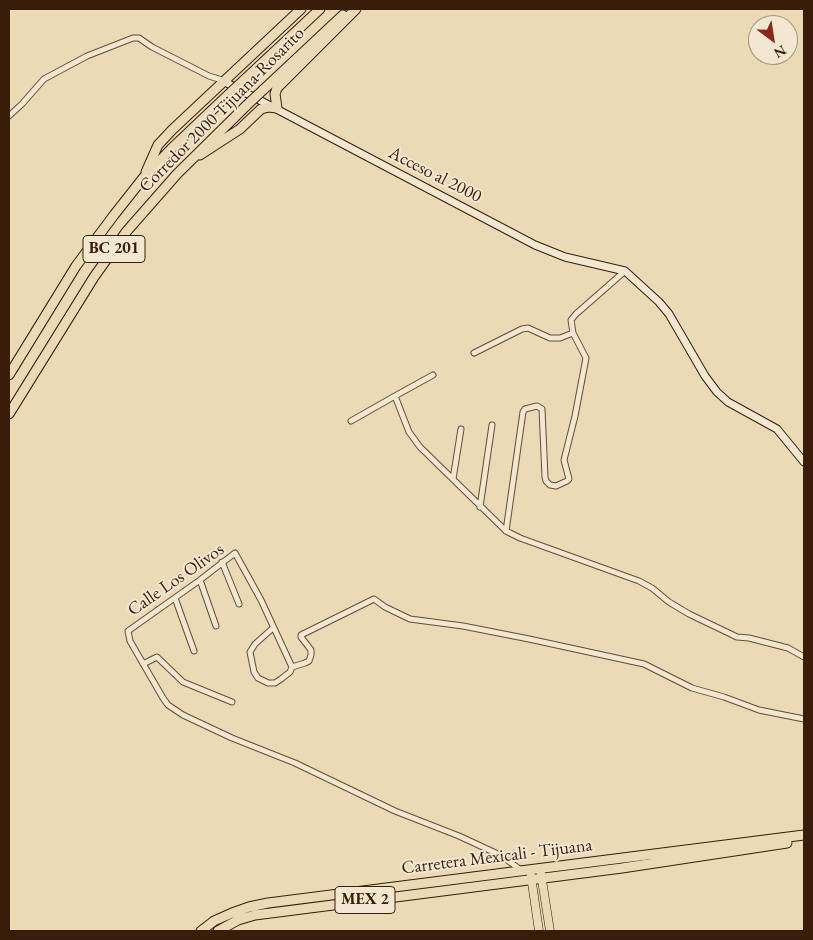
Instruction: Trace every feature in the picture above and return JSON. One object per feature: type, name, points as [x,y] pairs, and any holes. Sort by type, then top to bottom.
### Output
[{"type":"highway","points":[[144,177],[152,158],[164,139],[301,9]]},
{"type":"highway","name":"Corredor 2000 Tijuana-Rosarito","points":[[9,375],[76,266],[144,177],[171,149],[320,9]]},
{"type":"highway","name":"Corredor 2000 Tijuana-Rosarito","points":[[9,414],[94,276],[158,194],[247,105],[350,9]]},
{"type":"highway","points":[[191,160],[234,133],[261,110],[269,107],[277,108],[275,94],[277,88],[356,9]]},
{"type":"highway","name":"Carretera Mexicali - Tijuana","points":[[201,931],[214,921],[232,912],[268,903],[804,835]]},
{"type":"highway","name":"Carretera Mexicali - Tijuana","points":[[218,931],[238,920],[255,915],[622,868],[804,841]]},
{"type":"main road","points":[[540,868],[550,931]]},
{"type":"main road","points":[[525,869],[531,879],[539,931]]},
{"type":"street","name":"Acceso al 2000","points":[[9,116],[44,79],[87,56],[133,38],[139,38],[152,47],[277,108],[534,244],[565,257],[625,271],[659,302],[669,314],[705,376],[717,392],[728,402],[768,422],[777,429],[804,462]]},
{"type":"street","points":[[506,531],[525,408],[536,406],[542,409],[544,476],[546,481],[550,485],[556,486],[569,479],[564,460],[586,358],[573,334],[572,320],[576,314],[625,271]]},
{"type":"street","points":[[474,353],[522,328],[528,328],[550,338],[560,338],[573,334]]},
{"type":"street","points":[[351,421],[433,375]]},
{"type":"street","points":[[396,396],[413,438],[506,531],[520,538],[639,581],[689,614],[737,637],[749,638],[788,648],[804,657]]},
{"type":"street","points":[[480,507],[492,425]]},
{"type":"street","points":[[453,479],[461,428]]},
{"type":"street","name":"Calle Los Olivos","points":[[143,664],[130,641],[128,632],[130,629],[200,580],[233,554],[236,554],[261,600],[292,667]]},
{"type":"street","points":[[222,562],[239,604]]},
{"type":"street","points":[[200,580],[216,626]]},
{"type":"street","points":[[175,598],[194,651]]},
{"type":"street","points":[[273,628],[250,652],[254,672],[258,678],[268,684],[275,682],[290,672],[292,667],[309,661],[311,650],[301,635],[374,598],[385,607],[410,619],[462,626],[644,664],[692,688],[759,710],[804,719]]},
{"type":"street","points":[[232,702],[183,682],[156,657],[143,664],[168,705],[183,715],[295,764],[395,811],[460,836],[525,869]]}]
